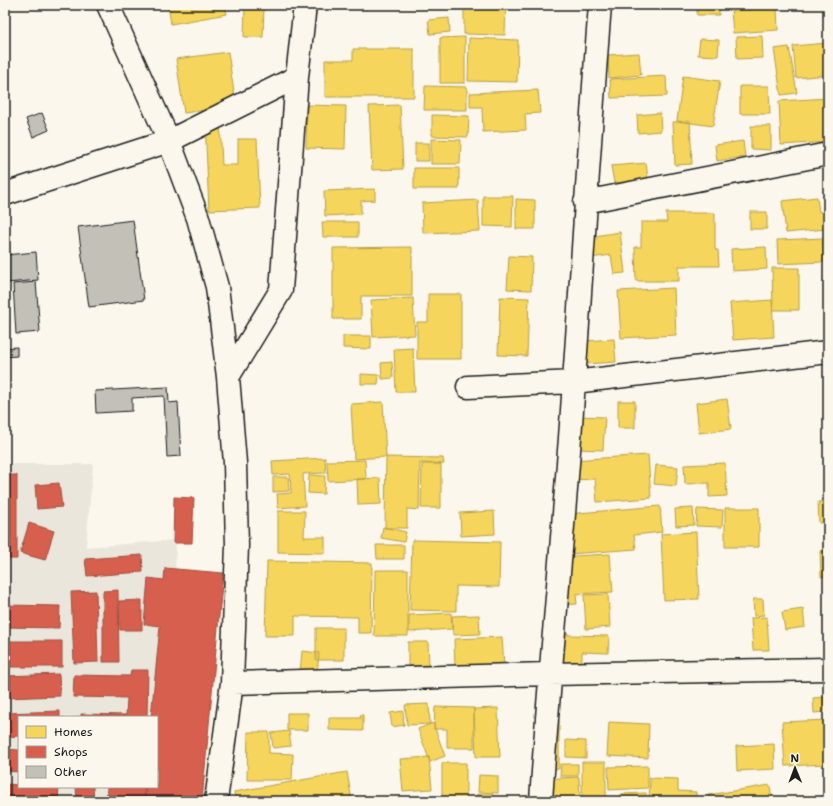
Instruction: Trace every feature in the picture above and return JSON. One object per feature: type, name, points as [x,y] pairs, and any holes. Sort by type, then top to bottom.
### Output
[{"type":"street","points":[[108,5],[169,141],[198,218],[217,287],[228,377],[235,463],[237,546],[232,683],[216,801]]},
{"type":"street","points":[[228,377],[281,290],[297,77],[305,5]]},
{"type":"street","points":[[541,801],[549,674],[574,382],[585,202],[600,5]]},
{"type":"street","points":[[5,194],[169,141],[297,77]]},
{"type":"street","points":[[585,202],[828,154]]},
{"type":"street","points":[[468,387],[574,382],[828,352]]},
{"type":"street","points":[[232,683],[549,674],[828,669]]},
{"type":"shaded area","points":[[5,464],[93,464],[86,547],[176,540],[169,801],[5,801]]},
{"type":"building: Homes","points":[[168,5],[225,5],[227,14],[171,24]]},
{"type":"building: Homes","points":[[245,5],[264,5],[263,37],[244,37]]},
{"type":"building: Homes","points":[[464,5],[506,5],[505,35],[464,34]]},
{"type":"building: Homes","points":[[697,5],[719,5],[719,15],[697,15]]},
{"type":"building: Homes","points":[[823,5],[828,5],[828,85],[827,75],[796,78],[793,46],[827,43]]},
{"type":"building: Homes","points":[[777,8],[778,30],[733,33],[731,11]]},
{"type":"building: Homes","points":[[449,18],[450,32],[430,34],[428,20]]},
{"type":"building: Homes","points":[[762,36],[763,58],[737,59],[736,37]]},
{"type":"building: Homes","points":[[465,37],[465,83],[440,83],[440,38]]},
{"type":"building: Homes","points":[[469,38],[518,40],[517,82],[468,81]]},
{"type":"building: Homes","points":[[700,39],[719,40],[718,56],[698,55]]},
{"type":"building: Homes","points":[[789,47],[797,93],[781,95],[774,49]]},
{"type":"building: Homes","points":[[353,49],[414,49],[414,97],[325,97],[325,60],[353,60]]},
{"type":"building: Homes","points":[[228,52],[236,106],[184,113],[176,59]]},
{"type":"building: Homes","points":[[639,53],[641,75],[609,78],[608,55]]},
{"type":"building: Homes","points":[[666,76],[667,96],[611,98],[610,79]]},
{"type":"building: Homes","points":[[683,76],[720,81],[713,126],[677,121]]},
{"type":"building: Homes","points":[[425,86],[467,87],[467,110],[424,110]]},
{"type":"building: Homes","points":[[740,86],[769,86],[770,114],[740,114]]},
{"type":"building: Homes","points":[[538,90],[540,113],[525,114],[526,130],[483,132],[482,107],[470,107],[470,93]]},
{"type":"building: Homes","points":[[828,98],[828,142],[781,145],[779,101]]},
{"type":"building: Homes","points":[[307,105],[346,106],[345,149],[306,148]]},
{"type":"building: Homes","points":[[400,105],[403,169],[372,170],[369,106]]},
{"type":"building: Homes","points":[[660,113],[661,131],[638,133],[637,115]]},
{"type":"building: Homes","points":[[432,115],[469,116],[468,137],[432,136]]},
{"type":"building: Homes","points":[[690,121],[692,164],[675,165],[673,122]]},
{"type":"building: Homes","points":[[205,122],[220,122],[222,165],[238,165],[238,139],[257,139],[260,208],[209,210]]},
{"type":"building: Homes","points":[[751,126],[771,126],[771,150],[751,149]]},
{"type":"building: Homes","points":[[431,139],[461,140],[460,164],[431,164]]},
{"type":"building: Homes","points":[[743,141],[745,157],[717,161],[715,145]]},
{"type":"building: Homes","points":[[415,143],[429,143],[429,161],[415,161]]},
{"type":"building: Homes","points":[[646,163],[648,179],[614,183],[611,166]]},
{"type":"building: Homes","points":[[414,168],[459,168],[459,189],[414,189]]},
{"type":"building: Homes","points":[[375,189],[375,200],[361,201],[361,214],[325,216],[324,191]]},
{"type":"building: Homes","points":[[483,196],[513,196],[512,227],[483,226]]},
{"type":"building: Homes","points":[[817,197],[819,212],[828,211],[828,242],[826,229],[786,233],[782,201]]},
{"type":"building: Homes","points":[[516,199],[535,200],[535,229],[516,229]]},
{"type":"building: Homes","points":[[478,200],[480,231],[423,233],[422,203]]},
{"type":"building: Homes","points":[[750,212],[767,212],[767,229],[750,229]]},
{"type":"building: Homes","points":[[666,213],[715,213],[715,250],[718,250],[719,266],[679,266],[679,281],[636,281],[635,247],[641,247],[641,222],[667,222]]},
{"type":"building: Homes","points":[[322,222],[358,222],[358,237],[323,237]]},
{"type":"building: Homes","points":[[620,232],[625,273],[614,274],[611,255],[591,258],[588,237]]},
{"type":"building: Homes","points":[[823,238],[824,262],[778,264],[777,240]]},
{"type":"building: Homes","points":[[412,247],[412,296],[361,296],[361,319],[333,319],[333,248]]},
{"type":"building: Homes","points":[[766,247],[767,269],[732,271],[731,249]]},
{"type":"building: Homes","points":[[509,256],[532,257],[531,290],[507,289]]},
{"type":"building: Homes","points":[[772,268],[799,268],[799,310],[773,310]]},
{"type":"building: Homes","points":[[674,288],[676,335],[621,338],[618,291]]},
{"type":"building: Homes","points":[[428,294],[461,294],[461,359],[417,359],[417,322],[428,322]]},
{"type":"building: Homes","points":[[500,297],[529,298],[527,356],[498,355]]},
{"type":"building: Homes","points":[[413,298],[415,335],[373,337],[371,300]]},
{"type":"building: Homes","points":[[772,300],[774,337],[733,340],[730,303]]},
{"type":"building: Homes","points":[[343,336],[371,336],[371,349],[343,348]]},
{"type":"building: Homes","points":[[614,339],[616,362],[586,364],[585,341]]},
{"type":"building: Homes","points":[[413,348],[415,392],[396,392],[394,349]]},
{"type":"building: Homes","points":[[392,362],[393,378],[382,379],[381,363]]},
{"type":"building: Homes","points":[[361,374],[379,375],[378,384],[361,384]]},
{"type":"building: Homes","points":[[727,399],[731,429],[699,433],[696,403]]},
{"type":"building: Homes","points":[[618,401],[635,401],[635,428],[618,428]]},
{"type":"building: Homes","points":[[383,402],[386,457],[354,459],[351,404]]},
{"type":"building: Homes","points":[[577,416],[605,417],[603,450],[576,449]]},
{"type":"building: Homes","points":[[648,455],[651,498],[597,502],[595,479],[574,480],[572,460]]},
{"type":"building: Homes","points":[[386,457],[443,458],[444,464],[420,463],[419,510],[407,509],[407,528],[385,528]]},
{"type":"building: Homes","points":[[325,458],[326,473],[303,474],[305,506],[278,508],[277,494],[291,493],[290,474],[273,475],[272,461]]},
{"type":"building: Homes","points":[[365,460],[366,479],[328,481],[327,461]]},
{"type":"building: Homes","points":[[725,463],[727,496],[709,497],[709,483],[685,484],[684,465]]},
{"type":"building: Homes","points":[[422,464],[441,464],[441,508],[421,508]]},
{"type":"building: Homes","points":[[656,465],[678,467],[676,486],[654,484]]},
{"type":"building: Homes","points":[[309,475],[325,476],[324,494],[308,493]]},
{"type":"building: Homes","points":[[273,477],[288,477],[289,491],[273,492]]},
{"type":"building: Homes","points":[[380,478],[381,504],[358,505],[357,479]]},
{"type":"building: Homes","points":[[828,501],[828,523],[819,523],[818,502]]},
{"type":"building: Homes","points":[[660,506],[662,532],[634,535],[636,549],[570,554],[567,514]]},
{"type":"building: Homes","points":[[693,508],[694,525],[676,526],[675,509]]},
{"type":"building: Homes","points":[[725,508],[759,508],[759,547],[725,547]]},
{"type":"building: Homes","points":[[697,509],[723,510],[722,527],[696,526]]},
{"type":"building: Homes","points":[[278,511],[305,511],[304,537],[325,537],[325,553],[278,552]]},
{"type":"building: Homes","points":[[494,511],[495,534],[461,536],[460,513]]},
{"type":"building: Homes","points":[[383,527],[406,532],[404,542],[381,538]]},
{"type":"building: Homes","points":[[696,532],[699,599],[664,600],[661,534]]},
{"type":"building: Homes","points":[[412,540],[500,542],[499,587],[456,586],[456,611],[410,610]]},
{"type":"building: Homes","points":[[376,545],[404,545],[404,559],[377,559]]},
{"type":"building: Homes","points":[[828,550],[828,576],[821,577],[820,551]]},
{"type":"building: Homes","points":[[610,554],[613,592],[576,594],[577,604],[560,605],[556,557]]},
{"type":"building: Homes","points":[[267,561],[372,563],[371,633],[358,633],[358,617],[295,616],[295,636],[265,636]]},
{"type":"building: Homes","points":[[375,570],[408,570],[408,636],[374,636]]},
{"type":"building: Homes","points":[[608,594],[610,627],[586,629],[584,595]]},
{"type":"building: Homes","points":[[753,599],[763,599],[764,615],[754,616]]},
{"type":"building: Homes","points":[[803,609],[805,627],[785,630],[782,612]]},
{"type":"building: Homes","points":[[451,613],[452,629],[409,632],[409,615]]},
{"type":"building: Homes","points":[[479,615],[480,634],[453,635],[452,616]]},
{"type":"building: Homes","points":[[767,617],[769,650],[753,650],[751,618]]},
{"type":"building: Homes","points":[[316,628],[344,628],[344,660],[316,660]]},
{"type":"building: Homes","points":[[549,632],[568,633],[568,635],[609,636],[608,653],[582,652],[582,668],[548,667]]},
{"type":"building: Homes","points":[[502,637],[504,666],[455,668],[454,639]]},
{"type":"building: Homes","points":[[408,642],[428,642],[429,665],[408,666]]},
{"type":"building: Homes","points":[[302,651],[319,653],[317,675],[300,673]]},
{"type":"building: Homes","points":[[824,697],[825,712],[814,713],[813,698]]},
{"type":"building: Homes","points":[[429,704],[430,724],[407,725],[405,705]]},
{"type":"building: Homes","points":[[435,707],[474,708],[474,748],[447,748],[447,729],[434,729]]},
{"type":"building: Homes","points":[[498,708],[500,757],[476,757],[474,709]]},
{"type":"building: Homes","points":[[403,711],[404,725],[392,727],[390,713]]},
{"type":"building: Homes","points":[[287,713],[308,713],[308,730],[287,730]]},
{"type":"building: Homes","points":[[360,715],[363,715],[363,731],[329,730],[329,718],[361,718]]},
{"type":"building: Homes","points":[[542,720],[559,720],[559,769],[541,769]]},
{"type":"building: Homes","points":[[828,720],[828,764],[785,766],[782,722]]},
{"type":"building: Homes","points":[[609,722],[649,724],[648,758],[607,756]]},
{"type":"building: Homes","points":[[433,723],[445,756],[430,762],[418,729]]},
{"type":"building: Homes","points":[[289,731],[291,746],[273,748],[271,733]]},
{"type":"building: Homes","points":[[248,732],[269,732],[269,753],[293,754],[292,780],[247,780]]},
{"type":"building: Homes","points":[[566,740],[586,741],[586,758],[566,757]]},
{"type":"building: Homes","points":[[774,744],[775,769],[737,771],[736,746]]},
{"type":"building: Homes","points":[[429,757],[432,789],[403,791],[400,759]]},
{"type":"building: Homes","points":[[582,762],[606,762],[606,801],[582,801]]},
{"type":"building: Homes","points":[[442,763],[466,763],[466,801],[442,801]]},
{"type":"building: Homes","points":[[561,764],[578,764],[578,776],[560,776]]},
{"type":"building: Homes","points":[[648,766],[648,788],[609,790],[608,767]]},
{"type":"building: Homes","points":[[347,772],[352,801],[236,801],[234,792]]},
{"type":"building: Homes","points":[[479,775],[498,776],[498,793],[478,792]]},
{"type":"building: Homes","points":[[579,777],[580,801],[541,801],[541,779]]},
{"type":"building: Homes","points":[[650,778],[678,779],[678,791],[696,792],[696,801],[649,801]]},
{"type":"building: Homes","points":[[770,785],[772,801],[709,801],[708,795]]},
{"type":"building: Homes","points":[[646,793],[646,801],[621,801],[621,794]]},
{"type":"building: Homes","points":[[477,794],[493,794],[493,801],[476,801]]},
{"type":"building: Homes","points":[[828,796],[828,801],[792,801]]},
{"type":"building: Shops","points":[[5,475],[17,475],[17,559],[5,559]]},
{"type":"building: Shops","points":[[59,483],[62,507],[37,509],[35,485]]},
{"type":"building: Shops","points":[[174,497],[194,498],[192,543],[173,543]]},
{"type":"building: Shops","points":[[29,523],[54,531],[45,560],[20,553]]},
{"type":"building: Shops","points":[[142,555],[143,572],[87,576],[85,559]]},
{"type":"building: Shops","points":[[165,568],[223,573],[202,801],[144,801],[145,788],[158,788],[158,716],[151,716],[160,626],[144,624],[148,578],[164,580]]},
{"type":"building: Shops","points":[[118,590],[119,662],[103,662],[103,591]]},
{"type":"building: Shops","points":[[96,591],[98,662],[74,663],[71,592]]},
{"type":"building: Shops","points":[[142,600],[142,630],[120,630],[119,601]]},
{"type":"building: Shops","points":[[5,605],[60,606],[59,628],[5,627]]},
{"type":"building: Shops","points":[[5,641],[62,641],[62,667],[5,667]]},
{"type":"building: Shops","points":[[131,670],[148,670],[147,716],[81,716],[81,714],[126,715],[127,698],[73,697],[74,675],[130,676]]},
{"type":"building: Shops","points":[[59,674],[60,696],[5,698],[5,676]]},
{"type":"building: Shops","points":[[60,711],[60,716],[18,716],[18,736],[5,737],[5,713]]},
{"type":"building: Shops","points":[[5,749],[18,750],[18,772],[5,771]]},
{"type":"building: Shops","points":[[5,784],[18,785],[18,788],[59,788],[58,801],[5,801]]},
{"type":"building: Shops","points":[[76,788],[93,788],[94,801],[77,801]]},
{"type":"building: Shops","points":[[107,788],[145,788],[145,801],[106,801]]},
{"type":"building: Other","points":[[42,113],[49,130],[33,137],[26,119]]},
{"type":"building: Other","points":[[133,220],[144,300],[89,307],[78,227]]},
{"type":"building: Other","points":[[36,252],[38,280],[7,283],[5,255]]},
{"type":"building: Other","points":[[36,282],[40,332],[16,334],[13,284]]},
{"type":"building: Other","points":[[17,347],[17,356],[5,357],[5,348]]},
{"type":"building: Other","points":[[168,387],[169,403],[178,402],[181,456],[167,457],[164,396],[132,398],[132,411],[96,413],[95,391]]}]
